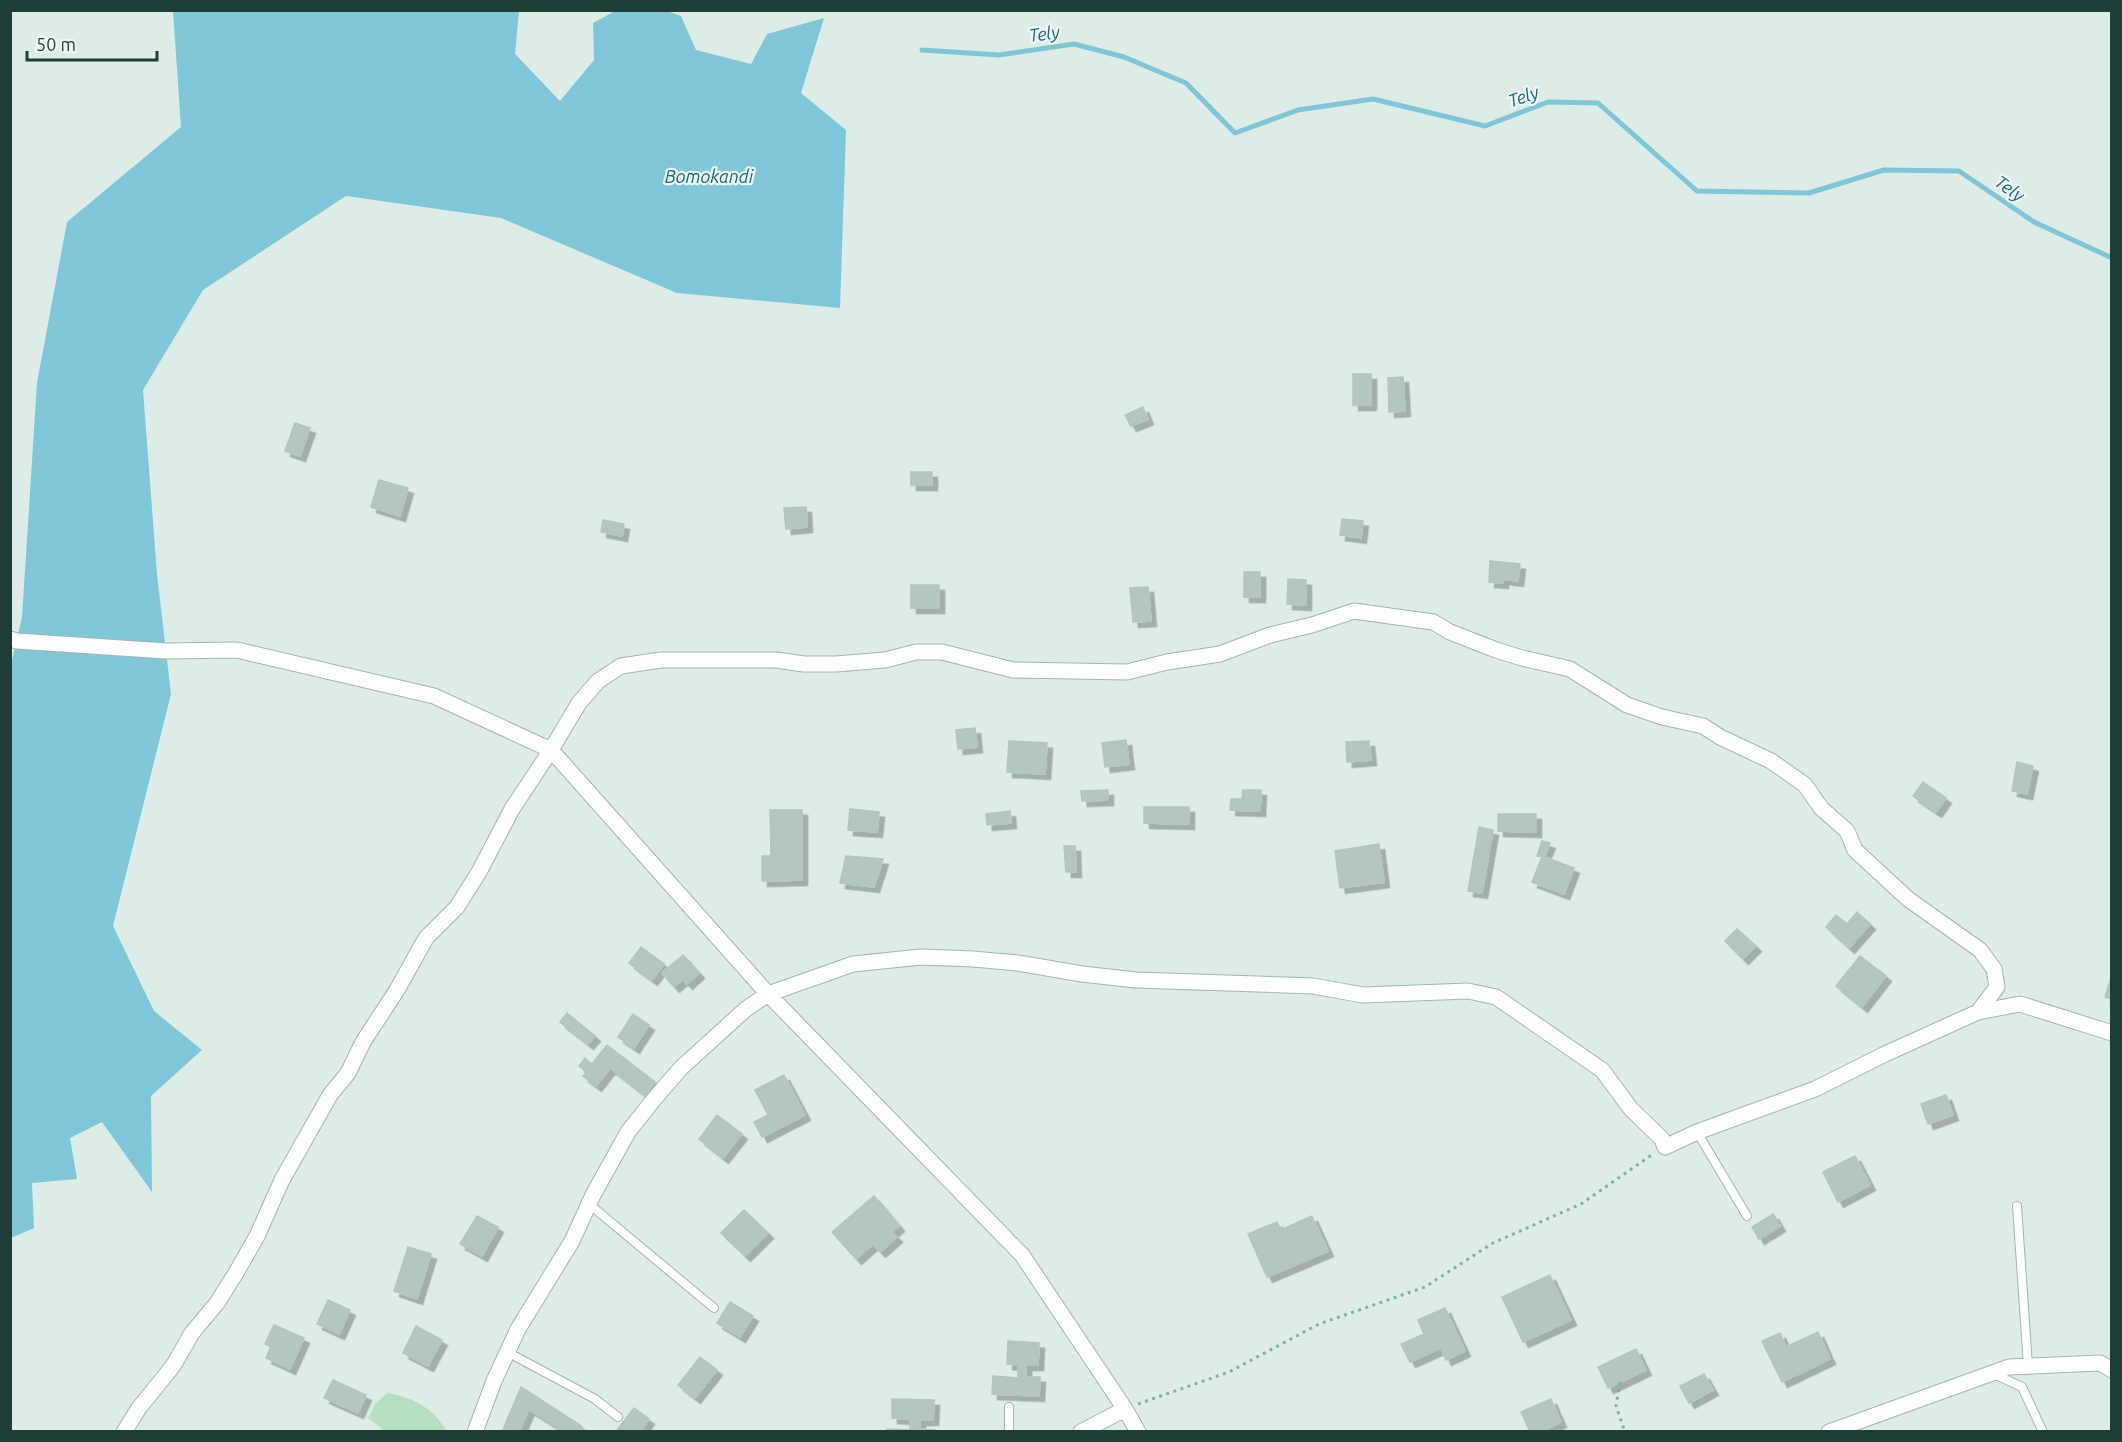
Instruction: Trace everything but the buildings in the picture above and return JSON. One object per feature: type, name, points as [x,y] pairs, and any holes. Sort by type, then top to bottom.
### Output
[{"type":"street","points":[[124,1431],[139,1408],[173,1366],[192,1333],[217,1303],[236,1273],[282,1180],[330,1095],[348,1073],[363,1042],[397,990],[426,938],[457,907],[498,839],[512,809],[579,703],[598,681],[621,666],[651,662],[776,660],[804,664],[836,664],[885,660],[916,652],[942,652],[1013,670],[1127,672],[1167,662],[1220,654],[1270,635],[1312,625],[1354,611],[1433,622],[1450,632],[1496,650],[1570,669],[1626,705],[1662,717],[1703,726],[1720,738],[1771,761],[1805,785],[1821,808],[1847,831],[1855,850],[1908,899],[1980,950],[1994,969],[1997,987],[1978,1012]]},
{"type":"street","points":[[14,640],[166,651],[237,650],[435,696],[551,750],[768,994],[1022,1255],[1138,1431]]},
{"type":"street","points":[[475,1431],[507,1352],[535,1300],[572,1242],[589,1204],[628,1132],[655,1098],[681,1068],[746,1010],[768,994],[853,964],[921,957],[1018,963],[1136,980],[1313,986],[1363,995],[1468,991],[1496,997],[1602,1070],[1631,1109],[1662,1139],[1665,1147],[1697,1132],[1815,1089],[1978,1012],[2020,1004],[2112,1033]]},
{"type":"street","points":[[1829,1431],[2009,1367],[2100,1363],[2112,1370]]},
{"type":"street","points":[[1081,1431],[1125,1409]]},
{"type":"lane","points":[[1697,1132],[1747,1216]]},
{"type":"lane","points":[[589,1204],[714,1308]]},
{"type":"lane","points":[[2017,1206],[2028,1366]]},
{"type":"lane","points":[[507,1352],[595,1399],[618,1417]]},
{"type":"lane","points":[[1992,1373],[2022,1387],[2043,1431]]},
{"type":"lane","points":[[1009,1407],[1009,1431]]},
{"type":"path","points":[[1125,1409],[1229,1372],[1319,1324],[1425,1287],[1492,1243],[1581,1204],[1642,1160],[1665,1147]]},
{"type":"path","points":[[1620,1382],[1616,1406],[1625,1431]]},
{"type":"green space","points":[[387,1393],[405,1397],[429,1410],[446,1431],[383,1431],[368,1418],[376,1403]]},
{"type":"water","name":"Bomokandi","points":[[173,11],[519,11],[515,54],[560,101],[594,60],[593,23],[615,11],[667,11],[681,16],[696,50],[751,64],[767,34],[824,18],[801,93],[846,130],[840,308],[677,293],[501,218],[346,196],[203,290],[143,390],[157,574],[171,694],[113,926],[154,1011],[202,1050],[151,1096],[152,1192],[102,1122],[70,1138],[77,1179],[32,1183],[34,1228],[11,1238],[10,669],[22,617],[37,383],[67,222],[181,127]]},
{"type":"waterway","name":"Tely","points":[[922,50],[999,55],[1074,44],[1124,57],[1186,83],[1235,133],[1298,110],[1373,99],[1485,126],[1548,102],[1598,103],[1697,191],[1809,193],[1884,170],[1959,171],[2034,222],[2112,258]]}]
